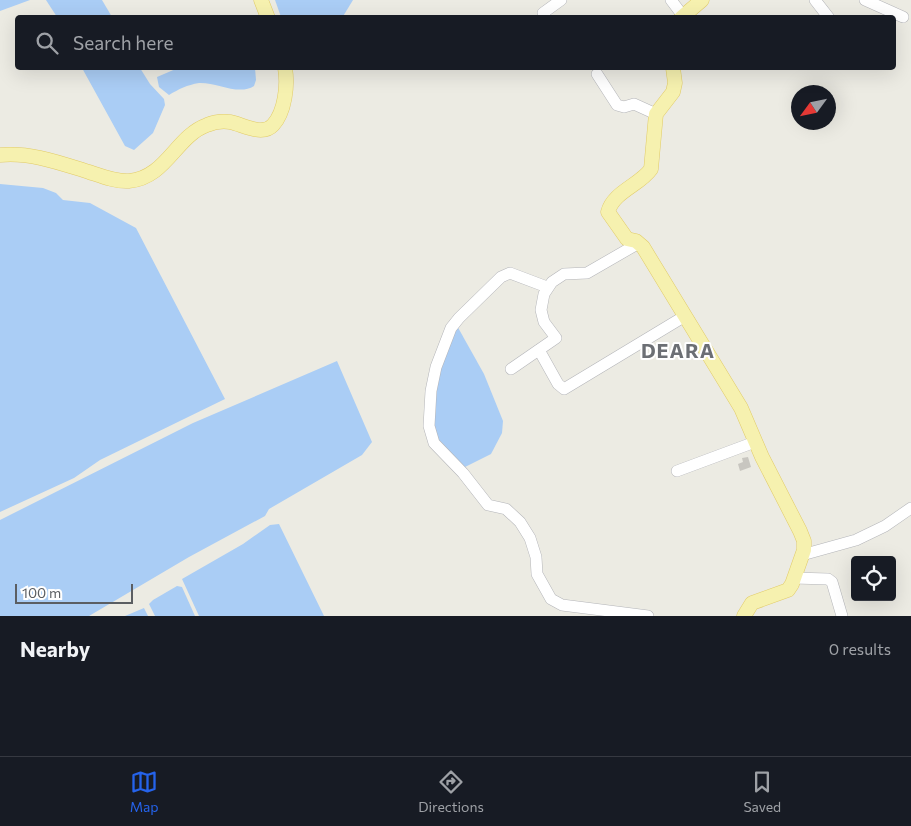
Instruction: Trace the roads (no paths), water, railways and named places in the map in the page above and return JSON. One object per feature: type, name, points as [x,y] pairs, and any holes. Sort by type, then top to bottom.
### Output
[{"type":"main road","points":[[261,0],[267,15]]},
{"type":"main road","points":[[684,15],[702,0]]},
{"type":"main road","points":[[0,155],[14,154],[48,159],[110,179],[128,182],[139,179],[156,171],[189,137],[207,125],[220,121],[263,130],[272,126],[280,112],[283,101],[286,85],[285,70]]},
{"type":"main road","points":[[673,70],[675,82],[673,92],[656,114],[651,169],[615,199],[610,205],[608,212],[627,239],[639,244],[741,408],[755,442],[804,541],[802,555],[788,590],[752,603],[744,616]]},
{"type":"street","points":[[542,13],[561,0]]},
{"type":"street","points":[[671,0],[681,15]]},
{"type":"street","points":[[815,0],[827,15]]},
{"type":"street","points":[[865,0],[903,17]]},
{"type":"street","points":[[597,74],[617,105],[624,107],[634,104],[656,114]]},
{"type":"street","points":[[511,369],[556,338],[542,316],[543,300],[547,287],[564,274],[587,273],[639,244]]},
{"type":"street","points":[[547,287],[516,274],[506,274],[473,303],[455,323],[436,367],[431,391],[429,433],[442,454],[462,473],[488,505],[506,509],[520,522],[530,538],[536,557],[537,574],[554,602],[648,616]]},
{"type":"street","points":[[539,350],[561,388],[564,389],[685,316]]},
{"type":"street","points":[[678,470],[755,442]]},
{"type":"street","points":[[802,555],[856,540],[885,526],[911,508]]},
{"type":"street","points":[[794,578],[828,580],[832,582],[842,616]]},
{"type":"water","points":[[0,0],[30,0],[0,11]]},
{"type":"water","points":[[46,0],[102,0],[111,15],[56,15]]},
{"type":"water","points":[[275,0],[353,0],[344,15],[280,15]]},
{"type":"water","points":[[83,70],[141,70],[150,84],[164,99],[165,105],[153,133],[134,150],[125,146]]},
{"type":"water","points":[[173,70],[255,70],[256,80],[254,86],[248,89],[241,90],[199,83],[169,95],[159,87],[157,77]]},
{"type":"water","points":[[0,184],[43,188],[56,193],[63,200],[90,203],[136,228],[225,399],[100,460],[74,478],[0,512]]},
{"type":"water","points":[[456,324],[484,374],[503,421],[502,433],[491,454],[463,468],[433,438],[433,387]]},
{"type":"water","points":[[337,361],[372,442],[362,455],[269,509],[265,516],[189,557],[89,616],[0,616],[0,520],[193,423]]},
{"type":"water","points":[[279,524],[324,616],[199,616],[182,579],[243,544],[270,525]]},
{"type":"water","points":[[177,586],[182,587],[195,616],[155,616],[149,604]]},
{"type":"water","points":[[144,608],[148,616],[125,616]]},
{"type":"district","name":"DEARA","points":[[678,350]]}]
